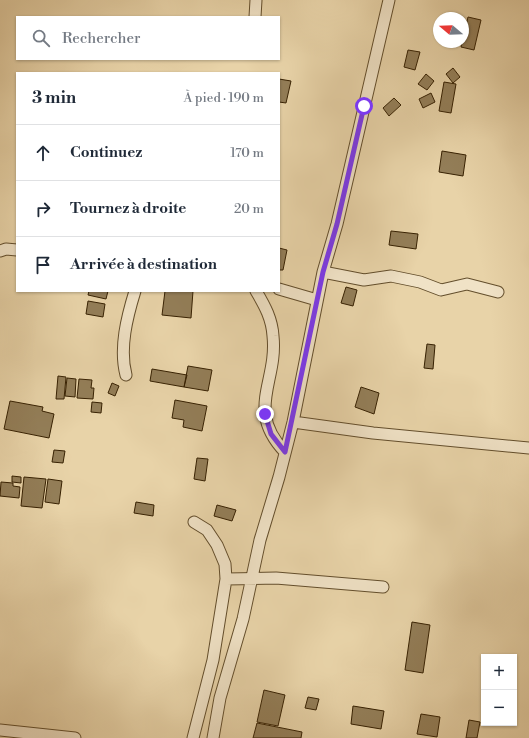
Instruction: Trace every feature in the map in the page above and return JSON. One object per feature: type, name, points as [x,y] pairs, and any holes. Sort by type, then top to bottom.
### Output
[{"type":"street","points":[[255,16],[256,0]]},
{"type":"street","points":[[213,738],[217,708],[243,619],[260,540],[293,422],[323,272],[337,224],[389,0]]},
{"type":"street","points":[[0,250],[16,250]]},
{"type":"street","points":[[323,272],[364,280],[391,276],[420,282],[441,290],[467,284],[498,292]]},
{"type":"street","points":[[280,289],[317,300]]},
{"type":"street","points":[[126,375],[123,363],[125,337],[135,292]]},
{"type":"street","points":[[257,292],[270,316],[274,336],[272,358],[264,399],[265,414],[271,434],[285,452]]},
{"type":"street","points":[[293,422],[373,433],[529,448]]},
{"type":"street","points":[[193,738],[213,660],[226,579],[225,564],[217,545],[207,530],[194,522]]},
{"type":"street","points":[[226,579],[276,578],[383,587]]},
{"type":"street","points":[[213,660],[228,669]]},
{"type":"street","points":[[0,730],[75,738]]},
{"type":"building","points":[[469,17],[481,20],[474,50],[465,48],[469,48]]},
{"type":"building","points":[[408,50],[420,52],[415,70],[404,67]]},
{"type":"building","points":[[453,68],[460,77],[453,83],[446,74]]},
{"type":"building","points":[[426,74],[434,81],[427,90],[418,84]]},
{"type":"building","points":[[280,79],[291,81],[286,103],[280,102]]},
{"type":"building","points":[[444,82],[456,84],[451,113],[439,111]]},
{"type":"building","points":[[431,93],[435,102],[423,108],[419,99]]},
{"type":"building","points":[[394,98],[401,105],[389,116],[383,108]]},
{"type":"building","points":[[442,151],[466,155],[463,176],[439,172]]},
{"type":"building","points":[[391,231],[418,234],[416,249],[389,245]]},
{"type":"building","points":[[280,248],[287,250],[283,270],[280,270]]},
{"type":"building","points":[[346,287],[357,290],[353,306],[341,303]]},
{"type":"building","points":[[89,292],[108,292],[106,299],[88,295]]},
{"type":"building","points":[[165,292],[193,292],[191,318],[162,315]]},
{"type":"building","points":[[88,301],[105,304],[103,317],[86,314]]},
{"type":"building","points":[[427,344],[435,345],[433,369],[424,368]]},
{"type":"building","points":[[188,366],[212,370],[208,391],[184,387]]},
{"type":"building","points":[[152,369],[187,375],[184,387],[150,381]]},
{"type":"building","points":[[58,376],[66,377],[64,399],[56,399]]},
{"type":"building","points":[[67,378],[76,379],[75,397],[65,396]]},
{"type":"building","points":[[79,379],[92,380],[91,388],[94,388],[93,399],[77,398]]},
{"type":"building","points":[[112,383],[119,386],[115,396],[108,393]]},
{"type":"building","points":[[361,387],[379,393],[374,414],[355,407]]},
{"type":"building","points":[[175,400],[207,406],[202,431],[183,427],[184,420],[172,418]]},
{"type":"building","points":[[10,401],[43,407],[42,411],[54,414],[49,438],[4,429]]},
{"type":"building","points":[[92,402],[102,403],[101,413],[91,412]]},
{"type":"building","points":[[54,450],[65,451],[63,463],[52,462]]},
{"type":"building","points":[[197,458],[208,459],[205,481],[194,479]]},
{"type":"building","points":[[12,476],[21,477],[21,483],[12,482]]},
{"type":"building","points":[[24,477],[46,479],[42,508],[21,506]]},
{"type":"building","points":[[48,479],[62,481],[59,504],[45,502]]},
{"type":"building","points":[[1,482],[13,483],[13,486],[20,487],[19,498],[0,496]]},
{"type":"building","points":[[136,502],[154,505],[153,516],[134,513]]},
{"type":"building","points":[[217,505],[236,510],[232,521],[214,516]]},
{"type":"building","points":[[412,622],[430,625],[423,673],[405,670]]},
{"type":"building","points":[[264,690],[285,695],[278,726],[257,722]]},
{"type":"building","points":[[308,697],[319,699],[316,710],[305,708]]},
{"type":"building","points":[[353,706],[384,711],[381,729],[351,724]]},
{"type":"building","points":[[421,714],[440,717],[437,737],[417,734]]},
{"type":"building","points":[[469,720],[480,722],[477,738],[466,738]]},
{"type":"building","points":[[257,723],[302,732],[301,738],[253,738]]},
{"type":"route","points":[[265,414],[267,425],[271,434],[277,444],[285,452],[293,422],[323,272],[337,224],[364,106]]}]
